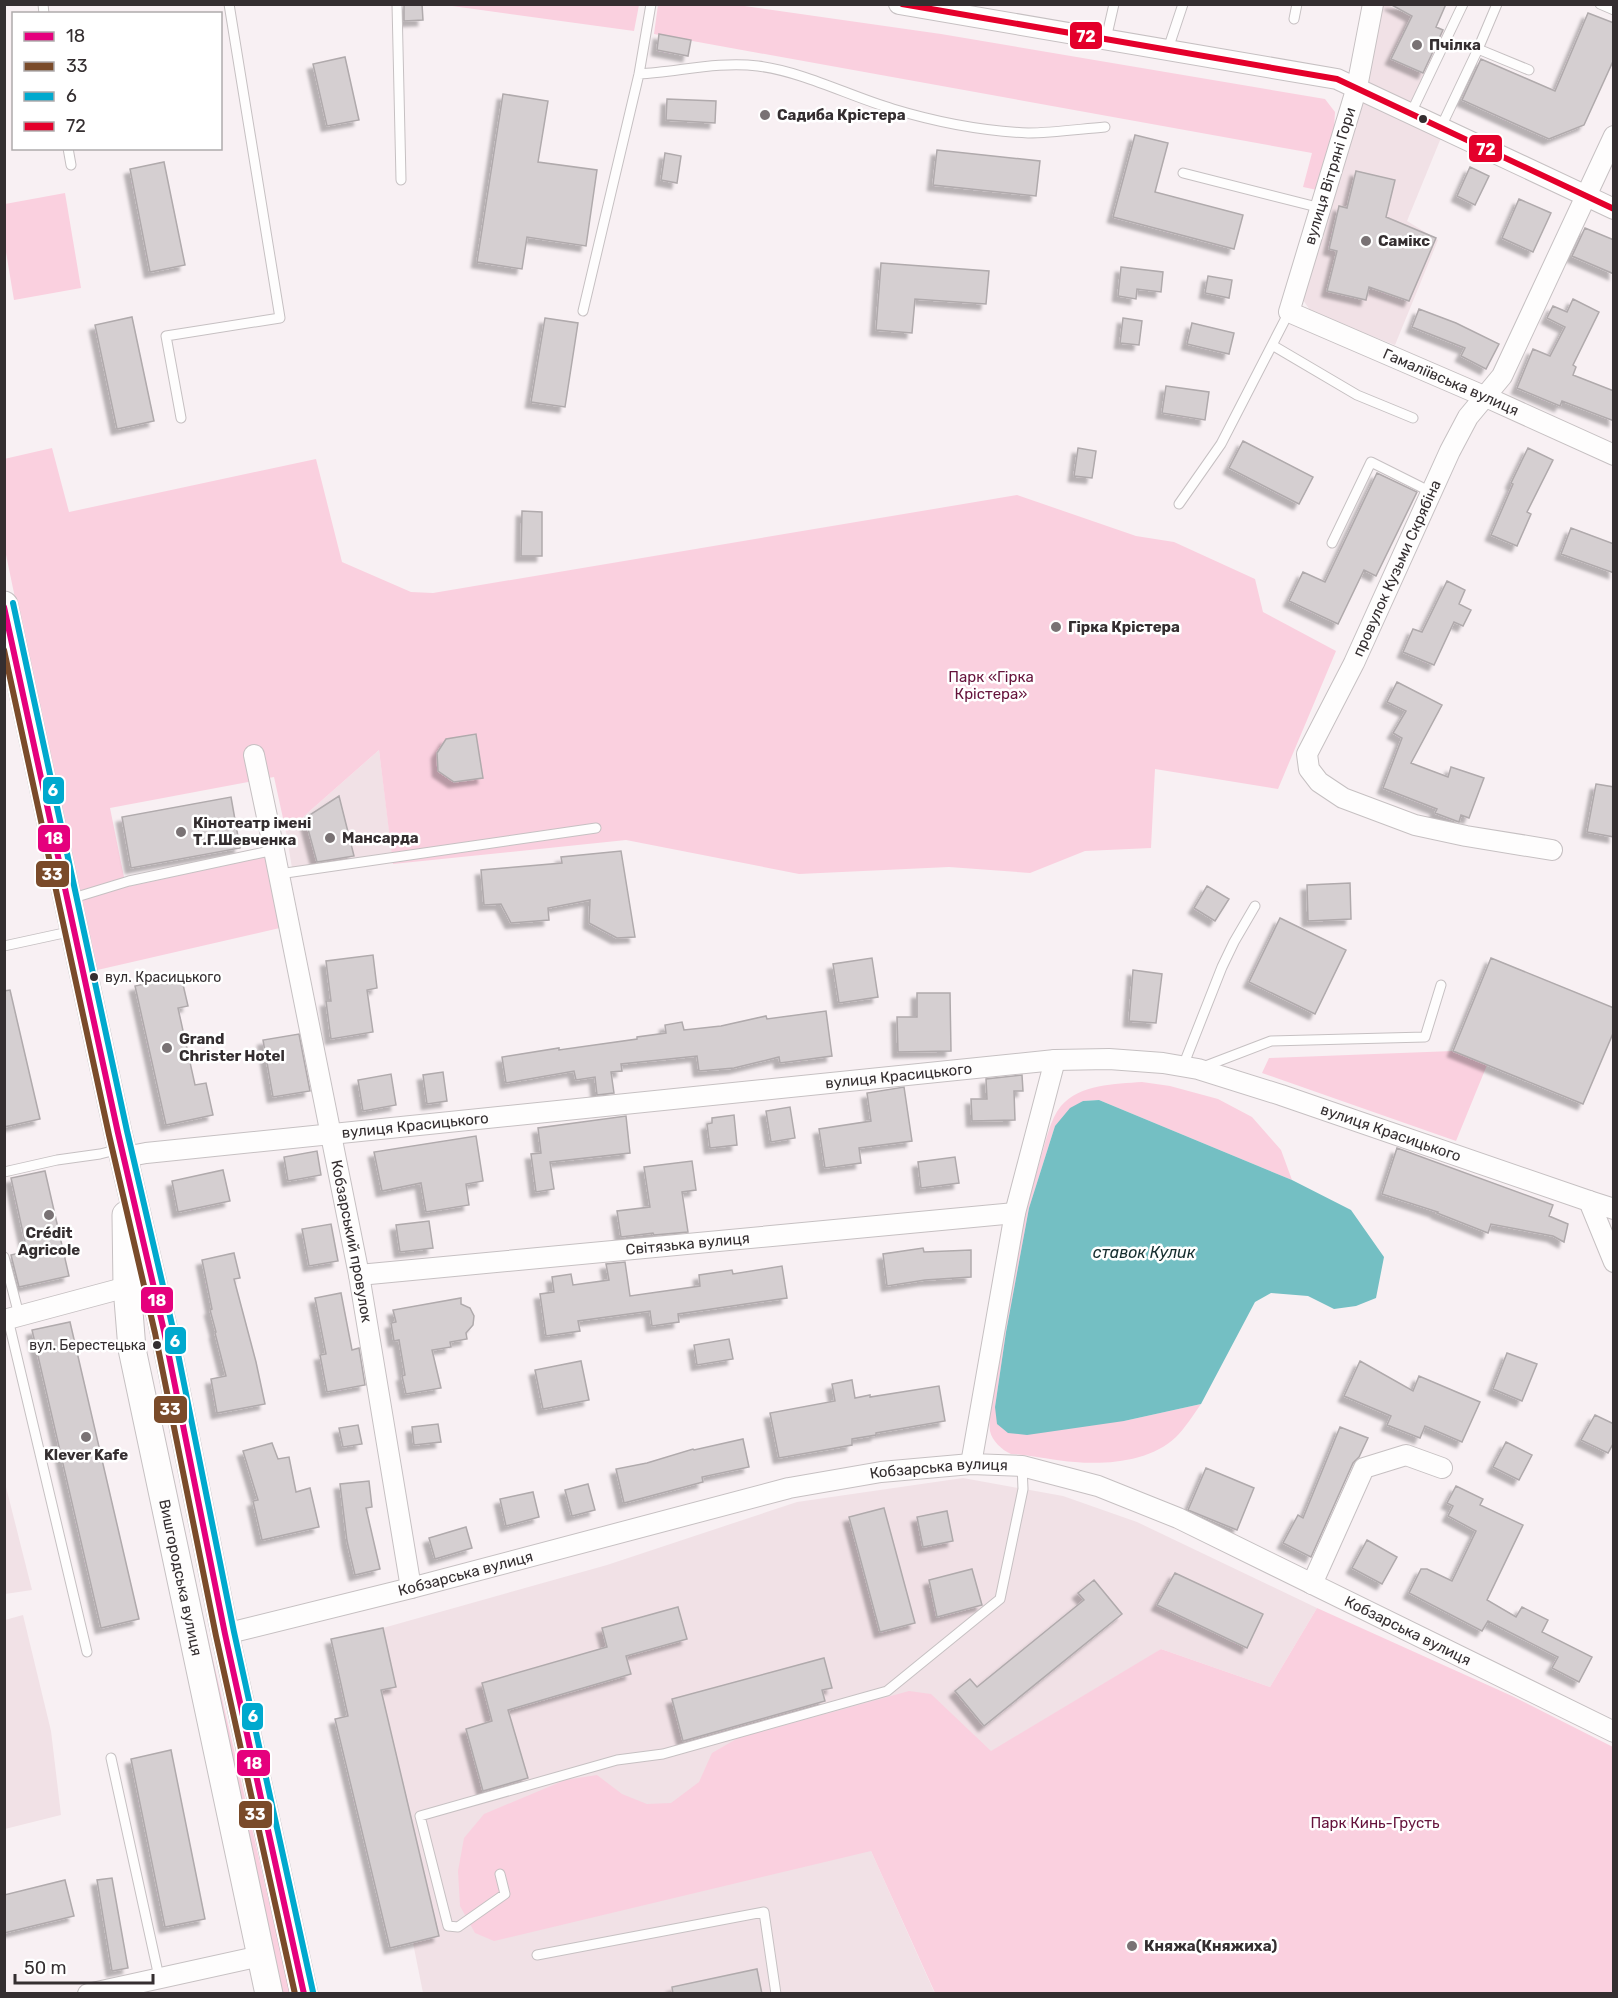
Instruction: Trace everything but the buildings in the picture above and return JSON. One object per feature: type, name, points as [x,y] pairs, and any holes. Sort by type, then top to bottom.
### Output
[{"type":"main road","name":"Вишгородська вулиця","points":[[4,605],[74,931],[164,1331],[225,1634],[304,1994]]},
{"type":"main road","name":"Вишгородська вулиця","points":[[124,1152],[132,1349],[269,1994]]},
{"type":"street","points":[[899,4],[947,8],[1106,39],[1337,79],[1614,209]]},
{"type":"street","name":"вулиця Вітряні Гори","points":[[1289,312],[1357,87],[1373,4]]},
{"type":"street","name":"провулок Кузьми Скрябіна","points":[[1552,850],[1415,825],[1343,798],[1319,782],[1309,769],[1307,754],[1354,663],[1431,492],[1468,417],[1502,376],[1614,136]]},
{"type":"street","name":"Гамаліївська вулиця","points":[[1289,312],[1614,455]]},
{"type":"street","name":"Кобзарський провулок","points":[[254,755],[358,1275],[411,1588]]},
{"type":"street","name":"вулиця Красицького","points":[[124,1152],[146,1153],[1054,1060],[1109,1059],[1191,1067],[1281,1095],[1614,1209]]},
{"type":"street","points":[[971,1464],[1015,1213],[1054,1060]]},
{"type":"street","points":[[1589,1201],[1614,1262]]},
{"type":"street","name":"Світязька вулиця","points":[[358,1275],[1015,1213]]},
{"type":"street","points":[[11,1318],[128,1287]]},
{"type":"street","points":[[1312,1584],[1364,1468],[1406,1455],[1442,1468]]},
{"type":"street","name":"Кобзарська вулиця","points":[[225,1634],[411,1588],[789,1488],[881,1472],[971,1464],[1022,1466],[1098,1486],[1178,1518],[1614,1732]]},
{"type":"street","points":[[88,1994],[261,1956]]},
{"type":"lane","points":[[181,418],[166,336],[280,318],[229,4]]},
{"type":"lane","points":[[397,4],[401,180]]},
{"type":"lane","points":[[583,311],[639,74],[651,4]]},
{"type":"lane","points":[[1106,39],[1114,4]]},
{"type":"lane","points":[[1168,49],[1183,4]]},
{"type":"lane","points":[[1294,19],[1297,4]]},
{"type":"lane","points":[[1411,113],[1463,4]]},
{"type":"lane","points":[[1441,127],[1497,4]]},
{"type":"lane","points":[[1600,4],[1614,10]]},
{"type":"lane","points":[[1478,49],[1529,70]]},
{"type":"lane","points":[[639,74],[740,64],[760,66],[830,85],[890,108],[935,120],[1029,133],[1105,127]]},
{"type":"lane","points":[[68,150],[71,165]]},
{"type":"lane","points":[[1183,172],[1321,208]]},
{"type":"lane","points":[[1179,504],[1221,444],[1289,312]]},
{"type":"lane","points":[[1272,345],[1357,395],[1413,418]]},
{"type":"lane","points":[[1332,543],[1371,462],[1431,492]]},
{"type":"lane","points":[[279,874],[596,828]]},
{"type":"lane","points":[[68,900],[129,881],[274,850]]},
{"type":"lane","points":[[1191,1067],[1222,967],[1255,906]]},
{"type":"lane","points":[[4,946],[74,931]]},
{"type":"lane","points":[[1191,1067],[1271,1041],[1425,1037],[1441,985]]},
{"type":"lane","points":[[4,1172],[57,1160],[124,1152]]},
{"type":"lane","points":[[4,1257],[11,1318],[87,1652]]},
{"type":"lane","points":[[500,1874],[505,1894],[458,1927],[448,1926],[420,1816],[617,1760],[663,1754],[888,1691],[1000,1599],[1023,1489],[1022,1466]]},
{"type":"lane","points":[[111,1758],[159,1977]]},
{"type":"lane","points":[[537,1955],[764,1912],[776,1994]]},
{"type":"shaded area","points":[[1378,5],[1387,5],[1446,32],[1412,106],[1367,86]]},
{"type":"shaded area","points":[[1359,97],[1443,133],[1407,221],[1438,240],[1395,345],[1312,313],[1303,300]]},
{"type":"shaded area","points":[[379,750],[392,853],[292,868],[286,832]]},
{"type":"shaded area","points":[[963,1478],[1063,1496],[1137,1522],[1317,1608],[1270,1687],[1161,1649],[871,1851],[935,1994],[423,1993],[413,1943],[390,1948],[335,1719],[348,1715],[383,1628],[607,1565],[797,1502]]},
{"type":"shaded area","points":[[4,1479],[32,1590],[5,1594],[4,1594]]},
{"type":"shaded area","points":[[23,1615],[51,1731],[61,1815],[5,1829],[5,1620]]},
{"type":"green space","points":[[730,4],[941,34],[1325,99],[1335,112],[1334,130],[1317,190],[1303,187],[1312,153],[654,34],[658,5]]},
{"type":"green space","points":[[445,5],[639,5],[634,31]]},
{"type":"green space","points":[[65,193],[81,288],[14,300],[5,246],[5,204]]},
{"type":"green space","name":"Парк «Гірка Крістера»","points":[[52,448],[69,512],[316,459],[342,562],[411,592],[433,593],[1017,495],[1136,536],[1174,542],[1255,579],[1263,612],[1336,651],[1278,789],[1155,769],[1151,848],[1085,851],[1030,873],[949,867],[799,874],[626,840],[393,864],[379,750],[286,832],[274,777],[110,808],[126,887],[269,856],[284,927],[93,971],[5,550],[4,459]]},
{"type":"green space","points":[[1453,1051],[1487,1065],[1456,1141],[1262,1073],[1269,1058]]},
{"type":"green space","points":[[1142,1082],[1170,1086],[1218,1099],[1252,1117],[1281,1150],[1292,1180],[1099,1100],[1083,1101],[1055,1126],[1029,1208],[995,1407],[1124,1421],[1201,1404],[1176,1437],[1166,1445],[1128,1460],[1088,1463],[1011,1454],[995,1442],[990,1431],[990,1413],[1020,1240],[1049,1130],[1061,1106],[1078,1093],[1098,1086]]},
{"type":"green space","points":[[140,1343],[290,1993],[282,1993],[167,1514]]},
{"type":"green space","name":"Парк Кинь-Грусть","points":[[1317,1608],[1512,1696],[1613,1747],[1613,1993],[935,1993],[871,1851],[494,1941],[475,1933],[460,1906],[458,1871],[464,1838],[484,1814],[565,1780],[597,1775],[622,1794],[647,1804],[671,1803],[699,1782],[712,1753],[738,1738],[909,1691],[931,1694],[991,1751],[1161,1649],[1270,1687]]},
{"type":"water","name":"ставок Кулик","points":[[1099,1100],[1292,1180],[1351,1210],[1384,1257],[1376,1298],[1356,1306],[1334,1309],[1308,1296],[1271,1293],[1255,1302],[1201,1404],[1124,1421],[1027,1435],[1008,1433],[997,1424],[995,1407],[1029,1208],[1055,1126],[1070,1108],[1083,1101]]},
{"type":"transit line","name":"72","points":[[902,4],[1337,79],[1614,209]]},
{"type":"transit line","name":"6","points":[[13,603],[127,1131],[173,1329],[234,1632],[313,1992]]},
{"type":"transit line","name":"18","points":[[4,607],[118,1133],[164,1331],[225,1634],[304,1994]]},
{"type":"transit line","name":"33","points":[[4,650],[109,1135],[155,1333],[216,1636],[295,1994]]},
{"type":"place","name":"Пчілка","points":[[1417,45]]},
{"type":"place","name":"Садиба Крістера","points":[[765,115]]},
{"type":"place","name":"Самікс","points":[[1366,241]]},
{"type":"place","name":"Гірка Крістера","points":[[1056,627]]},
{"type":"place","name":"Кінотеатр імені Т.Г.Шевченка","points":[[181,832]]},
{"type":"place","name":"Мансарда","points":[[330,838]]},
{"type":"place","name":"вул. Красицького","points":[[94,977]]},
{"type":"place","name":"Grand Christer Hotel","points":[[167,1048]]},
{"type":"place","name":"Crédit Agricole","points":[[49,1215]]},
{"type":"place","name":"вул. Берестецька","points":[[157,1345]]},
{"type":"place","name":"Klever Kafe","points":[[86,1437]]},
{"type":"place","name":"Княжа(Княжиха)","points":[[1132,1946]]}]
